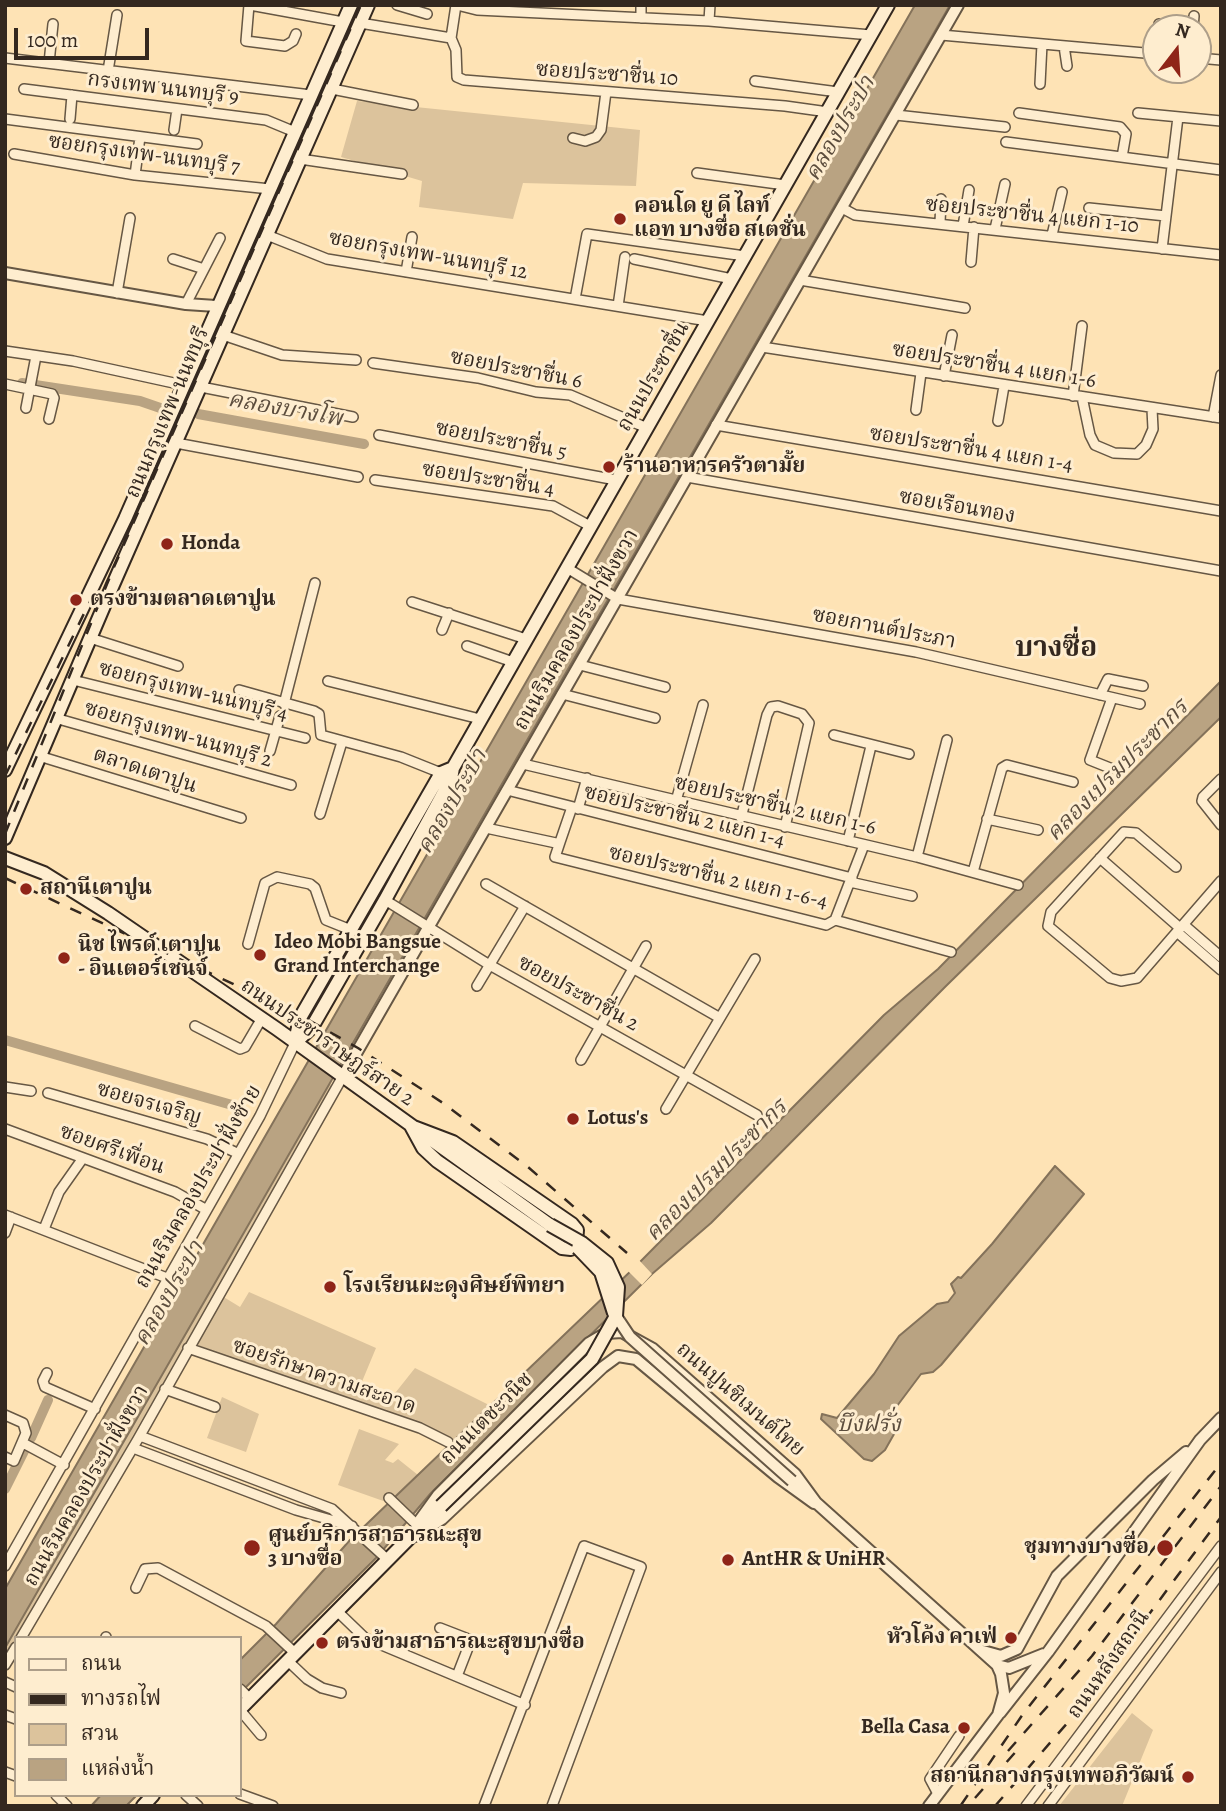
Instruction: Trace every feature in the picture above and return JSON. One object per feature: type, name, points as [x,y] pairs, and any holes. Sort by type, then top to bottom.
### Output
[{"type":"main road","name":"ถนนกรุงเทพ-นนทบุรี","points":[[5,770],[93,587],[351,5]]},
{"type":"main road","name":"ถนนกรุงเทพ-นนทบุรี","points":[[5,838],[55,718],[368,5]]},
{"type":"main road","name":"ถนนประชาชื่น","points":[[295,1043],[300,1018],[527,639],[888,5]]},
{"type":"main road","points":[[184,382],[201,387]]},
{"type":"main road","name":"ถนนประชาชื่น","points":[[295,1043],[312,1027],[388,903],[451,779],[447,770]]},
{"type":"main road","name":"ถนนประชาราษฎร์สาย 2","points":[[5,858],[44,873],[73,890],[262,1018],[550,1225],[601,1272],[616,1316]]},
{"type":"main road","points":[[411,1126],[453,1142],[572,1224],[577,1230],[576,1243],[571,1249],[562,1248],[436,1161],[423,1149],[411,1126]]},
{"type":"main road","name":"ถนนเตชะวนิช","points":[[244,1693],[337,1611],[385,1557],[404,1544],[592,1359],[616,1316]]},
{"type":"street","points":[[296,34],[293,41],[285,46],[246,41],[250,5],[343,22]]},
{"type":"street","points":[[397,5],[427,14]]},
{"type":"street","points":[[456,5],[477,10],[709,21],[871,35]]},
{"type":"street","name":"ซอยประชาชื่น 10","points":[[456,5],[451,38],[456,50],[457,77],[464,80],[785,106],[828,112]]},
{"type":"street","points":[[640,18],[641,5]]},
{"type":"street","points":[[709,21],[710,5]]},
{"type":"street","name":"ถนนริมคลองประปาฝั่งขวา","points":[[22,1636],[140,1436],[341,1075],[580,665],[615,597],[762,348],[958,5]]},
{"type":"street","points":[[108,71],[117,15]]},
{"type":"street","points":[[360,23],[451,38]]},
{"type":"street","points":[[49,63],[53,24]]},
{"type":"street","points":[[942,35],[1142,53]]},
{"type":"street","points":[[1040,84],[1042,44]]},
{"type":"street","points":[[1065,46],[1067,66]]},
{"type":"street","points":[[5,58],[311,95]]},
{"type":"street","points":[[755,81],[838,92]]},
{"type":"street","name":"กรงเทพ นนทบุรี 9","points":[[24,89],[266,120],[295,132]]},
{"type":"street","points":[[332,89],[413,105]]},
{"type":"street","points":[[573,138],[585,141],[596,137],[601,130],[606,92]]},
{"type":"street","points":[[70,119],[72,95]]},
{"type":"street","points":[[174,130],[177,109]]},
{"type":"street","points":[[1019,113],[1120,127],[1126,134],[1122,158]]},
{"type":"street","points":[[1138,113],[1221,121]]},
{"type":"street","points":[[895,115],[1004,127]]},
{"type":"street","points":[[1162,249],[1178,117]]},
{"type":"street","points":[[5,119],[197,144]]},
{"type":"street","points":[[135,174],[140,137]]},
{"type":"street","points":[[1006,142],[1221,170]]},
{"type":"street","name":"ซอยกรุงเทพ-นนทบุรี 7","points":[[14,154],[135,174],[270,189]]},
{"type":"street","points":[[300,159],[402,174]]},
{"type":"street","points":[[697,173],[785,185]]},
{"type":"street","points":[[995,229],[1005,184]]},
{"type":"street","points":[[963,226],[969,190]]},
{"type":"street","points":[[1052,235],[1062,192]]},
{"type":"street","points":[[940,223],[941,199]]},
{"type":"street","name":"ซอยประชาชื่น 4 แยก 1-10","points":[[842,208],[855,215],[1221,255]]},
{"type":"street","points":[[1089,208],[1166,216]]},
{"type":"street","points":[[117,293],[130,218]]},
{"type":"street","points":[[971,261],[974,227]]},
{"type":"street","points":[[575,299],[587,234],[745,256]]},
{"type":"street","name":"ซอยกรุงเทพ-นนทบุรี 12","points":[[267,235],[327,259],[708,321]]},
{"type":"street","points":[[406,272],[412,237]]},
{"type":"street","points":[[186,304],[220,238]]},
{"type":"street","points":[[618,306],[629,258],[732,279]]},
{"type":"street","points":[[173,259],[204,270]]},
{"type":"street","points":[[5,273],[186,304],[216,306]]},
{"type":"street","points":[[800,280],[965,308]]},
{"type":"street","points":[[1082,326],[1077,396],[1095,445],[1114,453],[1137,453],[1146,444],[1153,429],[1152,409]]},
{"type":"street","points":[[223,335],[282,355],[356,360]]},
{"type":"street","points":[[944,376],[952,335]]},
{"type":"street","name":"ซอยประชาชื่น 4 แยก 1-6","points":[[762,348],[1217,418]]},
{"type":"street","points":[[5,351],[184,382]]},
{"type":"street","points":[[26,408],[36,356]]},
{"type":"street","name":"ซอยประชาชื่น 6","points":[[373,363],[478,378],[536,392],[570,395],[647,428]]},
{"type":"street","points":[[916,410],[921,373]]},
{"type":"street","points":[[1217,418],[1221,375]]},
{"type":"street","points":[[5,384],[29,386],[53,395],[49,419]]},
{"type":"street","points":[[998,421],[1004,386]]},
{"type":"street","points":[[201,387],[353,417]]},
{"type":"street","name":"ซอยประชาชื่น 4 แยก 1-4","points":[[716,425],[1221,511]]},
{"type":"street","name":"ซอยประชาชื่น 5","points":[[379,435],[616,481]]},
{"type":"street","points":[[176,443],[358,477]]},
{"type":"street","name":"ซอยเรือนทอง","points":[[687,477],[1221,571]]},
{"type":"street","name":"ซอยประชาชื่น 4","points":[[375,480],[553,506],[590,526]]},
{"type":"street","points":[[567,568],[615,597]]},
{"type":"street","points":[[284,704],[315,583]]},
{"type":"street","name":"ซอยกานต์ประภา","points":[[615,597],[916,652],[1140,704]]},
{"type":"street","points":[[412,602],[527,639]]},
{"type":"street","points":[[442,630],[449,613]]},
{"type":"street","points":[[90,638],[178,666]]},
{"type":"street","points":[[467,646],[513,662]]},
{"type":"street","points":[[580,665],[665,687]]},
{"type":"street","points":[[1100,695],[1108,679],[1143,686]]},
{"type":"street","name":"ซอยกรุงเทพ-นนทบุรี 4","points":[[72,680],[305,738]]},
{"type":"street","points":[[328,681],[480,719]]},
{"type":"street","points":[[239,690],[319,714],[321,735],[447,770]]},
{"type":"street","points":[[562,694],[656,718]]},
{"type":"street","points":[[1110,768],[1090,760],[1112,698]]},
{"type":"street","points":[[676,800],[703,705]]},
{"type":"street","points":[[741,818],[768,711],[771,706],[778,706],[805,716],[808,723],[785,827]]},
{"type":"street","points":[[270,751],[280,716]]},
{"type":"street","name":"ซอยกรุงเทพ-นนทบุรี 2","points":[[55,718],[290,785]]},
{"type":"street","points":[[834,736],[909,754]]},
{"type":"street","points":[[917,858],[947,740]]},
{"type":"street","points":[[320,814],[342,742]]},
{"type":"street","points":[[848,841],[871,746]]},
{"type":"street","name":"ตลาดเตาปูน","points":[[40,756],[241,818]]},
{"type":"street","name":"ซอยประชาชื่น 2 แยก 1-6","points":[[523,764],[741,818],[848,841],[1018,885]]},
{"type":"street","points":[[973,872],[1002,768],[1007,765],[1073,782]]},
{"type":"street","points":[[486,828],[552,844],[560,842],[587,778]]},
{"type":"street","points":[[1221,779],[1202,801],[1221,825]]},
{"type":"street","name":"ซอยประชาชื่น 2 แยก 1-4","points":[[507,790],[912,896]]},
{"type":"street","points":[[987,819],[1038,830]]},
{"type":"street","points":[[1176,867],[1130,830],[1124,832],[1051,912],[1048,926],[1110,978],[1121,981],[1137,978],[1221,881]]},
{"type":"street","name":"ซอยประชาชื่น 2 แยก 1-6-4","points":[[560,842],[555,858],[826,925],[835,920],[864,845]]},
{"type":"street","points":[[1100,858],[1180,929],[1221,970]]},
{"type":"street","points":[[248,944],[265,883],[277,877],[310,884],[315,888],[326,920],[351,930]]},
{"type":"street","points":[[486,884],[720,1018]]},
{"type":"street","name":"ซอยประชาชื่น 2","points":[[388,903],[488,964],[757,1115]]},
{"type":"street","points":[[477,986],[524,906]]},
{"type":"street","points":[[835,920],[951,952]]},
{"type":"street","points":[[1180,929],[1221,957]]},
{"type":"street","points":[[581,1060],[646,946]]},
{"type":"street","points":[[666,1109],[755,959]]},
{"type":"street","points":[[195,1026],[240,1049],[245,1047],[262,1018]]},
{"type":"street","name":"ถนนริมคลองประปาฝั่งซ้าย","points":[[5,1566],[277,1084],[295,1043]]},
{"type":"street","points":[[5,1087],[31,1091]]},
{"type":"street","name":"ซอยจรเจริญ","points":[[48,1093],[207,1139],[237,1153]]},
{"type":"street","name":"ซอยศรีเพื่อน","points":[[5,1129],[175,1192],[205,1209]]},
{"type":"street","points":[[44,1229],[59,1192],[83,1158]]},
{"type":"street","points":[[5,1233],[8,1216],[167,1278]]},
{"type":"street","name":"ถนนปูนซิเมนต์ไทย","points":[[616,1316],[630,1336],[997,1665]]},
{"type":"street","name":"ถนนปูนซิเมนต์ไทย","points":[[622,1332],[657,1353],[795,1474],[820,1506]]},
{"type":"street","name":"ถนนเตชะวนิช","points":[[404,1544],[414,1522],[438,1495],[589,1343],[606,1333],[622,1332]]},
{"type":"street","name":"ซอยรักษาความสะอาด","points":[[188,1348],[420,1428],[448,1441]]},
{"type":"street","points":[[645,1366],[657,1353]]},
{"type":"street","name":"ถนนปูนซิเมนต์ไทย","points":[[623,1356],[645,1366],[778,1477],[820,1506]]},
{"type":"street","name":"ถนนเตชะวนิช","points":[[404,1544],[442,1519],[603,1367],[623,1356]]},
{"type":"street","points":[[47,1373],[43,1381],[48,1389],[95,1409]]},
{"type":"street","points":[[165,1389],[215,1407]]},
{"type":"street","points":[[5,1415],[26,1427],[23,1443],[14,1461],[5,1457]]},
{"type":"street","points":[[981,1650],[1001,1656],[1017,1649],[1047,1590],[1107,1524],[1221,1418]]},
{"type":"street","points":[[140,1436],[319,1503],[356,1529],[385,1557]]},
{"type":"street","points":[[929,1806],[1048,1652],[1127,1538],[1200,1440]]},
{"type":"street","points":[[23,1443],[64,1465]]},
{"type":"street","points":[[133,1448],[296,1510],[356,1529]]},
{"type":"street","points":[[389,1498],[414,1522]]},
{"type":"street","points":[[1107,1524],[1123,1526],[1127,1538]]},
{"type":"street","points":[[484,1806],[584,1546],[641,1567],[552,1806]]},
{"type":"street","name":"ถนนหลังสถานี","points":[[1026,1806],[1221,1546]]},
{"type":"street","points":[[136,1588],[145,1569],[158,1569],[269,1628],[314,1683],[341,1693]]},
{"type":"street","name":"ถนนหลังสถานี","points":[[1048,1806],[1221,1572]]},
{"type":"street","points":[[337,1611],[365,1638],[525,1705]]},
{"type":"street","points":[[440,1628],[471,1640],[457,1676]]},
{"type":"street","points":[[997,1665],[1009,1668],[1048,1652]]},
{"type":"street","points":[[997,1665],[1004,1684],[998,1715]]},
{"type":"street","points":[[242,1711],[261,1735]]},
{"type":"street","points":[[938,1794],[930,1779],[958,1736]]},
{"type":"street","points":[[242,1795],[273,1806]]},
{"type":"green space","points":[[357,101],[640,130],[636,186],[523,183],[513,219],[419,207],[422,181],[341,157]]},
{"type":"green space","points":[[330,1084],[333,1086],[18,1636],[14,1636],[14,1643],[5,1659],[5,1648]]},
{"type":"green space","points":[[249,1292],[376,1348],[361,1384],[392,1397],[415,1368],[491,1406],[453,1441],[195,1344],[222,1296],[240,1307]]},
{"type":"green space","points":[[222,1397],[259,1414],[246,1452],[207,1438]]},
{"type":"green space","points":[[359,1429],[399,1444],[385,1460],[393,1463],[398,1459],[418,1475],[389,1503],[338,1485]]},
{"type":"green space","points":[[1132,1713],[1153,1730],[1122,1806],[1059,1806]]},
{"type":"water","points":[[915,5],[950,5],[5,1648],[5,1589]]},
{"type":"water","points":[[1221,681],[1221,717],[946,986],[711,1223],[652,1274],[431,1493],[377,1557],[242,1691],[242,1658],[276,1624],[350,1540],[635,1267],[884,1015],[938,969]]},
{"type":"water","name":"บึงฝรั่ง","points":[[1055,1166],[1084,1194],[941,1365],[933,1372],[921,1374],[894,1410],[902,1420],[885,1450],[872,1461],[864,1459],[821,1419],[822,1414],[837,1418],[874,1374],[899,1336],[937,1304],[948,1302],[955,1293],[951,1284],[958,1277],[961,1278],[992,1244]]},
{"type":"water","points":[[99,1797],[135,1797],[126,1806],[91,1806]]},
{"type":"pier","points":[[638,1259],[652,1274],[642,1285],[627,1270]]},
{"type":"waterway","name":"คลองบางโพ","points":[[22,383],[140,401],[169,411]]},
{"type":"waterway","name":"คลองบางโพ","points":[[198,414],[364,444]]},
{"type":"waterway","points":[[5,1040],[232,1105]]},
{"type":"waterway","points":[[31,1438],[48,1400]]},
{"type":"waterway","points":[[5,1489],[24,1451]]},
{"type":"railway","points":[[5,834],[114,567],[361,5]]},
{"type":"railway","points":[[5,776],[94,593]]},
{"type":"railway","points":[[5,878],[298,1014],[358,1048],[443,1103],[528,1167],[627,1253]]},
{"type":"railway","points":[[961,1805],[1023,1714],[1221,1463]]},
{"type":"railway","points":[[1008,1751],[1092,1656],[1221,1486]]},
{"type":"railway","points":[[995,1806],[1076,1713],[1221,1517]]},
{"type":"railway","points":[[975,1798],[1019,1748]]},
{"type":"place","name":"คอนโด ยู ดี ไลท์ แอท บางซื่อ สเตชั่น","points":[[620,219]]},
{"type":"place","name":"ร้านอาหารครัวตามั้ย","points":[[609,467]]},
{"type":"place","name":"Honda","points":[[167,544]]},
{"type":"place","name":"ตรงข้ามตลาดเตาปูน","points":[[76,600]]},
{"type":"place","name":"สถานีเตาปูน","points":[[26,889]]},
{"type":"place","name":"Ideo Mobi Bangsue Grand Interchange","points":[[260,955]]},
{"type":"place","name":"นิช ไพรด์ เตาปูน - อินเตอร์เชนจ์","points":[[64,958]]},
{"type":"place","name":"Lotus's","points":[[573,1119]]},
{"type":"place","name":"โรงเรียนผะดุงศิษย์พิทยา","points":[[330,1287]]},
{"type":"place","name":"ศูนย์บริการสาธารณะสุข 3 บางซื่อ","points":[[252,1548]]},
{"type":"place","name":"ชุมทางบางซื่อ","points":[[1165,1548]]},
{"type":"place","name":"AntHR & UniHR","points":[[728,1560]]},
{"type":"place","name":"หัวโค้ง คาเฟ่","points":[[1011,1638]]},
{"type":"place","name":"ตรงข้ามสาธารณะสุขบางซื่อ","points":[[322,1643]]},
{"type":"place","name":"Bella Casa","points":[[964,1728]]},
{"type":"place","name":"สถานีกลางกรุงเทพอภิวัฒน์","points":[[1188,1777]]},
{"type":"district","name":"บางซื่อ","points":[[1056,649]]},
{"type":"water label","name":"คลองประปา","points":[[841,129]]},
{"type":"water label","name":"คลองเปรมประชากร","points":[[1118,771]]},
{"type":"water label","name":"คลองประปา","points":[[453,802]]},
{"type":"water label","name":"คลองเปรมประชากร","points":[[717,1171]]},
{"type":"water label","name":"คลองประปา","points":[[170,1294]]}]
